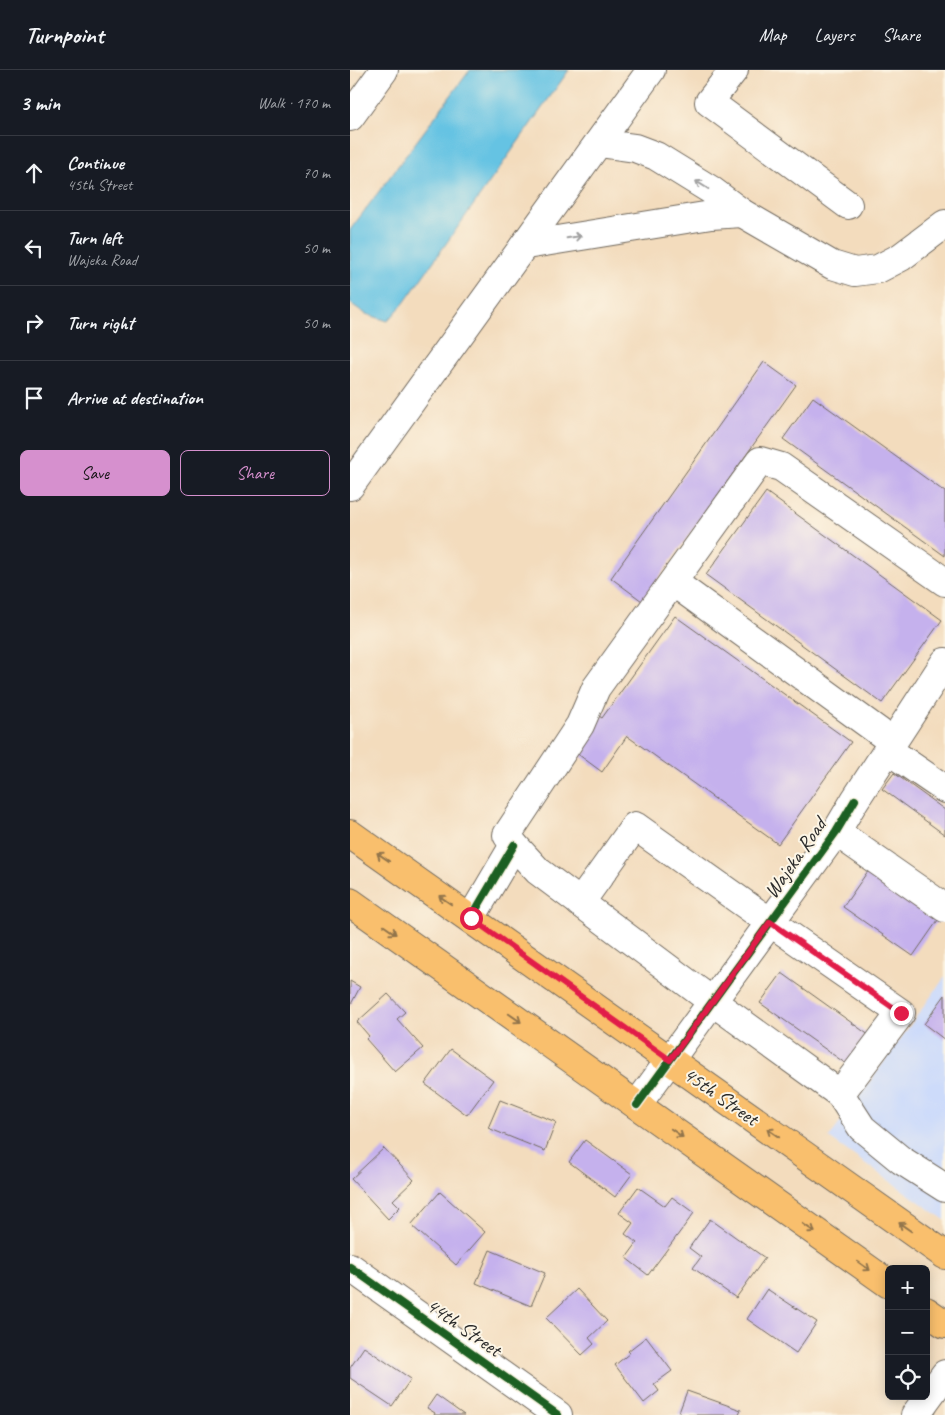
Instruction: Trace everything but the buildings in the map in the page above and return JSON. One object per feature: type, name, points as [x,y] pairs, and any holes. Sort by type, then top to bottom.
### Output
[{"type":"main road","name":"45th Street","points":[[350,834],[945,1255]]},
{"type":"main road","points":[[350,902],[885,1281]]},
{"type":"main road","points":[[930,1314],[945,1324]]},
{"type":"street","points":[[350,117],[384,70]]},
{"type":"street","points":[[350,486],[651,70]]},
{"type":"street","points":[[734,70],[709,102],[848,204]]},
{"type":"street","points":[[599,143],[635,148],[656,156],[711,190],[742,213],[832,265],[855,272],[878,269],[886,265],[901,257],[945,224]]},
{"type":"street","points":[[526,244],[711,215],[742,213]]},
{"type":"street","points":[[945,582],[780,467],[760,461],[596,688],[580,725],[507,834],[514,845],[538,871],[712,1002],[840,1094],[862,1128],[901,1160],[945,1188]]},
{"type":"street","points":[[672,582],[945,789]]},
{"type":"street","name":"Wajeka Road","points":[[637,1105],[836,832],[945,662]]},
{"type":"street","points":[[580,903],[635,826],[901,1013],[840,1094]]},
{"type":"street","points":[[836,832],[945,908]]},
{"type":"street","points":[[471,918],[514,845]]},
{"type":"street","name":"44th Street","points":[[350,1267],[558,1415]]},
{"type":"street","points":[[915,1415],[945,1374]]},
{"type":"shaded area","points":[[945,977],[945,1220],[829,1138]]},
{"type":"water","points":[[470,70],[569,70],[404,303],[388,321],[366,314],[350,303],[350,230]]},
{"type":"cycle path","points":[[637,1105],[836,832],[855,800]]},
{"type":"cycle path","points":[[471,918],[514,845]]},
{"type":"cycle path","points":[[350,1267],[558,1415]]},
{"type":"route","points":[[471,918],[670,1060],[770,922],[901,1013]]}]
